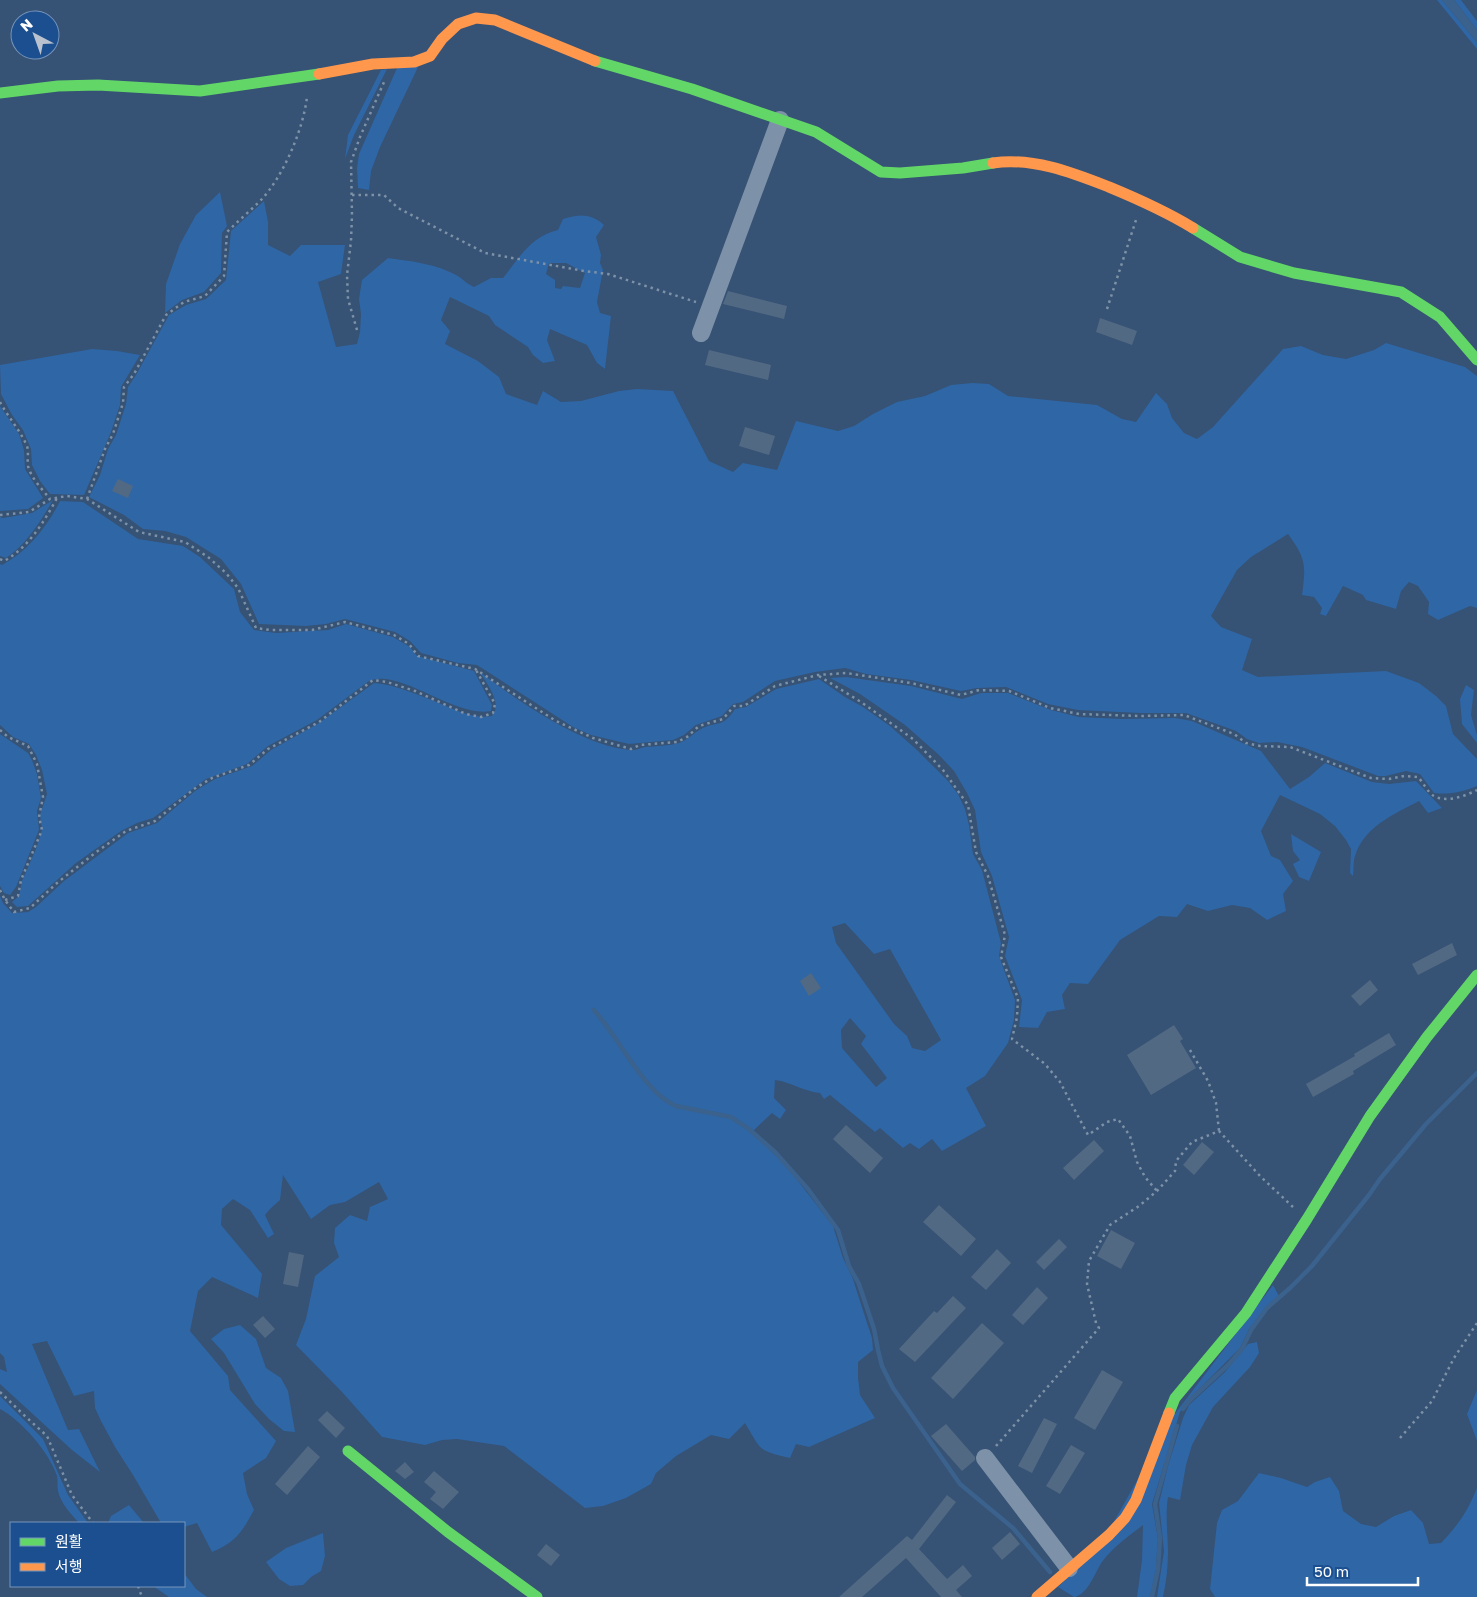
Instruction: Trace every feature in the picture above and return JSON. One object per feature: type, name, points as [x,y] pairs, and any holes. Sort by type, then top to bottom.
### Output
[{"type":"street","points":[[0,93],[58,86],[98,85],[200,91],[309,76],[373,64],[414,62],[430,56],[442,39],[458,24],[476,18],[495,20],[590,59],[692,89],[816,132],[881,172],[900,174],[963,168],[1007,161],[1038,164],[1071,172],[1182,221],[1240,257],[1294,272],[1401,292],[1440,317],[1477,360]]},
{"type":"street","points":[[701,333],[780,120]]},
{"type":"street","points":[[1037,1597],[1125,1518],[1136,1500],[1175,1398],[1246,1313],[1307,1219],[1370,1116],[1427,1037],[1477,975]]},
{"type":"street","points":[[348,1451],[448,1532],[537,1597]]},
{"type":"street","points":[[985,1458],[1068,1568]]},
{"type":"path","points":[[357,330],[348,299],[347,275],[351,241],[352,162],[360,137],[392,64]]},
{"type":"path","points":[[86,499],[105,449],[114,434],[123,403],[124,387],[134,374],[166,314],[184,302],[205,296],[224,276],[227,232],[262,200],[282,170],[298,132],[307,102],[309,76]]},
{"type":"path","points":[[352,196],[384,195],[398,208],[485,252],[608,274],[710,306]]},
{"type":"path","points":[[1107,309],[1142,202]]},
{"type":"path","points":[[0,402],[9,418],[20,431],[28,449],[28,466],[37,484],[50,499]]},
{"type":"path","points":[[0,515],[29,512],[50,499],[67,496],[86,499],[139,532],[185,542],[208,557],[226,573],[238,588],[256,628],[279,631],[312,630],[345,622],[394,635],[409,644],[418,656],[475,669],[556,721],[593,738],[631,749],[640,745],[677,742],[687,737],[698,726],[723,719],[734,706],[744,706],[775,686],[818,675],[846,673],[911,683],[961,695],[979,690],[1009,691],[1050,708],[1079,714],[1184,715],[1234,734],[1246,743],[1260,746],[1290,747],[1371,778],[1418,777],[1434,796],[1448,799],[1463,796],[1477,790]]},
{"type":"path","points":[[0,559],[4,561],[13,556],[32,536],[57,498]]},
{"type":"path","points":[[0,890],[14,912],[30,908],[94,853],[126,831],[155,821],[194,789],[212,778],[249,765],[268,749],[319,722],[373,680],[387,682],[415,691],[466,714],[481,717],[493,713],[495,704],[475,669]]},
{"type":"path","points":[[818,675],[861,702],[913,739],[929,754],[958,789],[968,805],[976,852],[988,876],[1005,935],[1001,956],[1018,998],[1017,1017],[1012,1039],[1045,1064],[1060,1082],[1088,1135],[1107,1122],[1118,1119],[1130,1136],[1137,1162],[1145,1177],[1157,1191]]},
{"type":"path","points":[[0,730],[8,737],[28,746],[37,764],[44,797],[39,817],[42,830],[20,880],[18,896],[5,900]]},
{"type":"path","points":[[1190,1050],[1208,1081],[1216,1103],[1219,1131],[1260,1176],[1307,1219]]},
{"type":"path","points":[[985,1458],[1099,1328],[1096,1323],[1087,1284],[1089,1261],[1110,1225],[1139,1206],[1157,1191],[1175,1171],[1176,1161],[1192,1142],[1219,1131]]},
{"type":"path","points":[[1400,1438],[1432,1401],[1454,1358],[1477,1323]]},
{"type":"path","points":[[0,1392],[26,1418],[48,1436],[72,1495],[92,1522]]},
{"type":"shaded area","points":[[1437,0],[1442,0],[1477,42],[1477,49]]},
{"type":"shaded area","points":[[1442,0],[1454,0],[1477,30],[1477,42]]},
{"type":"shaded area","points":[[1454,0],[1461,0],[1477,21],[1477,30]]},
{"type":"shaded area","points":[[420,63],[380,147],[371,171],[369,190],[358,188],[357,168],[359,154],[397,68]]},
{"type":"shaded area","points":[[387,69],[354,135],[345,159],[348,135],[381,70]]},
{"type":"shaded area","points":[[220,192],[227,226],[222,233],[221,273],[204,292],[182,300],[165,313],[166,284],[180,244],[196,215]]},
{"type":"shaded area","points":[[264,201],[268,222],[268,245],[290,256],[301,245],[345,245],[341,274],[318,282],[336,347],[357,344],[360,332],[361,314],[359,299],[362,280],[388,258],[424,264],[450,272],[474,287],[491,278],[503,278],[526,249],[540,237],[558,230],[563,219],[574,216],[594,218],[604,225],[596,237],[603,270],[597,302],[600,313],[611,316],[605,369],[597,363],[587,345],[550,329],[547,340],[555,361],[543,363],[533,355],[528,347],[495,325],[489,316],[450,297],[441,320],[450,331],[445,344],[478,361],[499,377],[506,394],[537,405],[543,391],[561,402],[581,401],[619,391],[637,389],[673,391],[709,461],[733,472],[743,463],[777,470],[796,421],[838,431],[854,426],[897,402],[925,396],[951,385],[989,384],[1008,396],[1097,405],[1122,419],[1136,422],[1156,393],[1167,404],[1172,418],[1184,433],[1197,439],[1213,427],[1283,349],[1301,346],[1323,355],[1346,359],[1374,350],[1386,343],[1465,367],[1477,376],[1477,608],[1470,606],[1438,620],[1428,614],[1429,602],[1418,586],[1409,582],[1401,591],[1396,609],[1366,600],[1363,595],[1343,586],[1326,616],[1320,614],[1322,608],[1314,597],[1302,595],[1303,563],[1298,550],[1288,534],[1251,557],[1237,570],[1211,616],[1221,627],[1252,639],[1242,670],[1258,677],[1386,671],[1419,683],[1446,706],[1453,734],[1477,759],[1477,786],[1445,794],[1434,793],[1420,774],[1406,771],[1378,776],[1302,747],[1277,742],[1259,743],[1247,739],[1236,731],[1186,713],[1078,710],[1048,704],[1006,687],[977,688],[961,691],[911,680],[866,674],[845,668],[815,672],[775,681],[743,702],[733,704],[722,716],[696,725],[684,735],[673,740],[629,744],[591,735],[573,727],[477,665],[458,663],[421,653],[410,641],[395,632],[345,619],[326,624],[306,626],[259,624],[241,584],[221,559],[186,537],[165,531],[143,529],[124,515],[89,497],[100,475],[108,449],[116,435],[126,404],[128,387],[169,315],[186,305],[206,299],[226,280],[231,231]],"holes":[[[549,263],[566,263],[585,273],[580,288],[563,286],[561,289],[555,288],[555,280],[546,274]]]},
{"type":"shaded area","points":[[92,349],[140,355],[121,387],[120,405],[111,432],[84,495],[50,494],[40,481],[32,465],[31,449],[23,430],[12,415],[1,394],[0,365]]},
{"type":"shaded area","points":[[0,406],[19,434],[24,450],[25,469],[43,498],[28,509],[0,511]]},
{"type":"shaded area","points":[[53,500],[38,524],[20,546],[6,558],[0,556],[0,517],[32,513]]},
{"type":"shaded area","points":[[60,501],[83,502],[138,539],[183,546],[200,557],[234,589],[240,612],[254,630],[276,633],[328,630],[346,624],[393,637],[410,647],[417,656],[474,671],[492,705],[491,711],[476,711],[461,707],[396,681],[382,679],[369,681],[317,720],[268,746],[247,764],[206,779],[153,818],[121,831],[76,863],[28,906],[17,907],[12,902],[19,896],[22,881],[36,849],[42,830],[40,815],[47,794],[42,770],[29,744],[13,737],[0,725],[0,564],[2,565],[11,560],[36,538]]},
{"type":"shaded area","points":[[480,672],[513,696],[571,731],[611,747],[630,750],[679,743],[707,726],[723,722],[735,709],[746,707],[776,689],[819,679],[890,726],[948,781],[958,794],[965,809],[973,854],[982,870],[1001,943],[999,956],[1015,1000],[1014,1020],[1008,1043],[985,1076],[966,1088],[986,1126],[942,1151],[932,1139],[919,1149],[910,1143],[903,1148],[880,1128],[875,1132],[830,1095],[824,1099],[820,1093],[775,1080],[774,1098],[786,1110],[780,1119],[772,1113],[751,1133],[788,1168],[833,1226],[872,1338],[873,1350],[858,1362],[858,1378],[860,1395],[875,1418],[809,1447],[796,1444],[790,1458],[771,1453],[762,1448],[745,1423],[729,1439],[711,1435],[676,1456],[656,1473],[651,1484],[626,1498],[603,1506],[585,1508],[504,1446],[457,1439],[442,1440],[425,1445],[382,1437],[342,1392],[296,1345],[306,1319],[315,1276],[339,1257],[334,1243],[335,1228],[350,1215],[367,1221],[370,1207],[388,1199],[379,1182],[345,1202],[330,1205],[311,1219],[283,1175],[280,1200],[265,1215],[274,1234],[268,1238],[250,1210],[233,1199],[222,1209],[221,1225],[262,1274],[258,1298],[212,1277],[198,1291],[190,1331],[228,1376],[230,1390],[276,1441],[266,1458],[243,1473],[247,1494],[254,1510],[250,1518],[233,1540],[212,1552],[197,1523],[185,1527],[185,1522],[160,1522],[101,1421],[95,1408],[94,1391],[74,1396],[47,1341],[32,1344],[68,1430],[79,1429],[100,1472],[72,1450],[0,1384],[0,1369],[7,1372],[4,1357],[0,1353],[0,896],[3,903],[12,913],[28,912],[64,881],[128,833],[157,823],[195,791],[215,779],[252,766],[271,750],[319,723],[374,683],[408,691],[466,714],[485,717],[492,716],[495,711],[495,700]],"holes":[[[845,923],[874,954],[890,949],[941,1040],[925,1051],[912,1048],[907,1036],[894,1024],[836,943],[832,927]],[[850,1018],[866,1036],[861,1044],[887,1078],[876,1087],[842,1048],[841,1030]]]},
{"type":"shaded area","points":[[846,677],[911,686],[962,699],[981,693],[1008,693],[1051,710],[1079,717],[1123,719],[1175,718],[1192,721],[1261,751],[1290,789],[1309,777],[1325,763],[1372,782],[1389,784],[1416,781],[1442,808],[1428,813],[1419,801],[1373,829],[1359,846],[1354,858],[1353,876],[1350,873],[1351,849],[1335,826],[1320,814],[1280,795],[1261,831],[1271,856],[1280,860],[1293,881],[1283,894],[1286,911],[1267,920],[1250,908],[1232,905],[1208,911],[1187,904],[1177,917],[1159,916],[1120,940],[1088,984],[1070,983],[1062,995],[1065,1009],[1047,1012],[1038,1028],[1019,1027],[1022,1000],[1005,956],[1009,937],[992,876],[981,852],[975,810],[967,793],[954,771],[905,725],[860,694],[830,678]]},
{"type":"shaded area","points":[[1466,685],[1474,690],[1471,715],[1477,735],[1477,743],[1462,724],[1460,699]]},
{"type":"shaded area","points":[[0,734],[28,753],[37,774],[41,798],[37,811],[39,830],[16,887],[10,895],[4,893],[0,886]]},
{"type":"shaded area","points":[[1291,834],[1321,852],[1309,881],[1299,877],[1293,864],[1300,860],[1293,851]]},
{"type":"shaded area","points":[[1273,1285],[1279,1296],[1267,1306],[1249,1329],[1240,1348],[1188,1400],[1180,1412],[1152,1504],[1158,1539],[1156,1569],[1150,1597],[1137,1597],[1142,1560],[1143,1525],[1111,1551],[1102,1562],[1087,1588],[1079,1595],[1074,1597],[1058,1587],[1099,1548],[1174,1415]]},
{"type":"shaded area","points":[[240,1325],[256,1339],[266,1368],[281,1378],[288,1391],[295,1432],[284,1431],[255,1404],[224,1353],[211,1339],[224,1329]]},
{"type":"shaded area","points":[[1257,1342],[1259,1353],[1250,1367],[1213,1407],[1192,1445],[1186,1465],[1180,1500],[1168,1497],[1167,1575],[1163,1597],[1157,1597],[1164,1551],[1159,1503],[1183,1418],[1189,1405],[1225,1372],[1248,1344]]},
{"type":"shaded area","points":[[1477,1390],[1477,1441],[1467,1414]]},
{"type":"shaded area","points":[[0,1396],[43,1439],[68,1495],[87,1522],[78,1522],[61,1500],[57,1476],[41,1447],[26,1429],[0,1409]]},
{"type":"shaded area","points":[[1259,1473],[1307,1487],[1330,1477],[1339,1491],[1343,1511],[1361,1524],[1376,1527],[1394,1516],[1411,1510],[1423,1523],[1429,1544],[1441,1543],[1453,1530],[1466,1511],[1477,1488],[1477,1597],[1215,1597],[1210,1589],[1217,1523],[1222,1510],[1238,1501]]},
{"type":"shaded area","points":[[129,1505],[143,1522],[108,1522],[111,1516]]},
{"type":"shaded area","points":[[323,1533],[325,1556],[321,1571],[303,1585],[290,1586],[279,1579],[266,1562],[286,1548]]},
{"type":"shaded area","points":[[185,1574],[196,1589],[207,1597],[169,1597],[154,1587],[185,1587]]},
{"type":"building","points":[[728,291],[787,306],[784,319],[723,304]]},
{"type":"building","points":[[1100,318],[1137,331],[1132,345],[1096,332]]},
{"type":"building","points":[[709,350],[771,365],[768,380],[705,365]]},
{"type":"building","points":[[745,427],[775,436],[769,455],[739,446]]},
{"type":"building","points":[[118,479],[133,486],[128,498],[112,491]]},
{"type":"building","points":[[1452,943],[1457,955],[1418,975],[1412,964]]},
{"type":"building","points":[[811,973],[821,988],[809,996],[800,981]]},
{"type":"building","points":[[1370,980],[1378,990],[1360,1006],[1351,996]]},
{"type":"building","points":[[1174,1025],[1183,1039],[1180,1041],[1196,1068],[1151,1095],[1127,1055]]},
{"type":"building","points":[[1389,1033],[1396,1045],[1353,1071],[1354,1074],[1313,1097],[1306,1084],[1355,1056],[1354,1054]]},
{"type":"building","points":[[846,1125],[883,1158],[870,1173],[833,1139]]},
{"type":"building","points":[[1094,1140],[1104,1151],[1074,1180],[1063,1168]]},
{"type":"building","points":[[1202,1142],[1214,1152],[1194,1175],[1183,1165]]},
{"type":"building","points":[[939,1205],[976,1239],[961,1256],[923,1222]]},
{"type":"building","points":[[1111,1230],[1135,1243],[1121,1269],[1097,1256]]},
{"type":"building","points":[[1059,1239],[1067,1247],[1044,1270],[1036,1262]]},
{"type":"building","points":[[997,1249],[1011,1263],[986,1290],[971,1277]]},
{"type":"building","points":[[289,1252],[304,1255],[298,1287],[283,1284]]},
{"type":"building","points":[[1037,1287],[1048,1298],[1023,1325],[1012,1315]]},
{"type":"building","points":[[953,1296],[966,1308],[915,1362],[899,1349],[934,1311],[937,1313]]},
{"type":"building","points":[[263,1316],[275,1329],[265,1338],[253,1325]]},
{"type":"building","points":[[982,1323],[1004,1343],[953,1399],[931,1378]]},
{"type":"building","points":[[1102,1370],[1123,1382],[1095,1430],[1074,1418]]},
{"type":"building","points":[[327,1411],[345,1428],[336,1438],[318,1420]]},
{"type":"building","points":[[1044,1418],[1057,1424],[1032,1473],[1018,1466]]},
{"type":"building","points":[[946,1424],[975,1457],[975,1460],[962,1471],[931,1436]]},
{"type":"building","points":[[1071,1445],[1085,1453],[1060,1494],[1046,1486]]},
{"type":"building","points":[[308,1446],[320,1457],[287,1495],[275,1484]]},
{"type":"building","points":[[405,1462],[414,1472],[405,1479],[395,1471]]},
{"type":"building","points":[[434,1471],[459,1492],[443,1509],[430,1499],[436,1492],[424,1482]]},
{"type":"building","points":[[947,1495],[956,1502],[919,1549],[947,1579],[963,1565],[972,1576],[956,1590],[962,1597],[941,1597],[906,1558],[862,1597],[839,1597],[907,1536],[912,1540]]},
{"type":"building","points":[[1010,1532],[1020,1544],[1002,1560],[992,1548]]},
{"type":"building","points":[[546,1544],[560,1555],[551,1566],[537,1555]]},
{"type":"waterway","points":[[594,1010],[642,1077],[664,1099],[676,1106],[731,1117],[749,1129],[775,1152],[808,1189],[838,1230],[849,1266],[859,1284],[874,1329],[882,1366],[893,1388],[960,1484],[1013,1528],[1050,1572]]},
{"type":"waterway","points":[[1183,1409],[1189,1401],[1228,1365],[1242,1349],[1251,1330],[1267,1308],[1312,1266],[1426,1124],[1477,1073]]},
{"type":"waterway","points":[[1152,1597],[1158,1569],[1160,1538],[1155,1504],[1177,1426]]},
{"type":"traffic: fast","points":[[595,61],[692,89],[816,132],[881,172],[900,173],[963,168],[993,163]]},
{"type":"traffic: fast","points":[[0,93],[58,86],[98,85],[200,91],[319,74]]},
{"type":"traffic: fast","points":[[1193,228],[1240,257],[1294,273],[1401,292],[1440,317],[1477,360]]},
{"type":"traffic: fast","points":[[1169,1413],[1175,1398],[1246,1313],[1307,1219],[1370,1116],[1427,1037],[1477,975]]},
{"type":"traffic: fast","points":[[348,1451],[448,1532],[537,1597]]},
{"type":"traffic: slow","points":[[319,74],[373,64],[414,62],[430,56],[442,39],[458,24],[476,18],[495,20],[595,61]]},
{"type":"traffic: slow","points":[[993,163],[1023,162],[1067,172],[1141,201],[1193,228]]},
{"type":"traffic: slow","points":[[1037,1597],[1109,1535],[1125,1518],[1136,1500],[1169,1413]]}]
